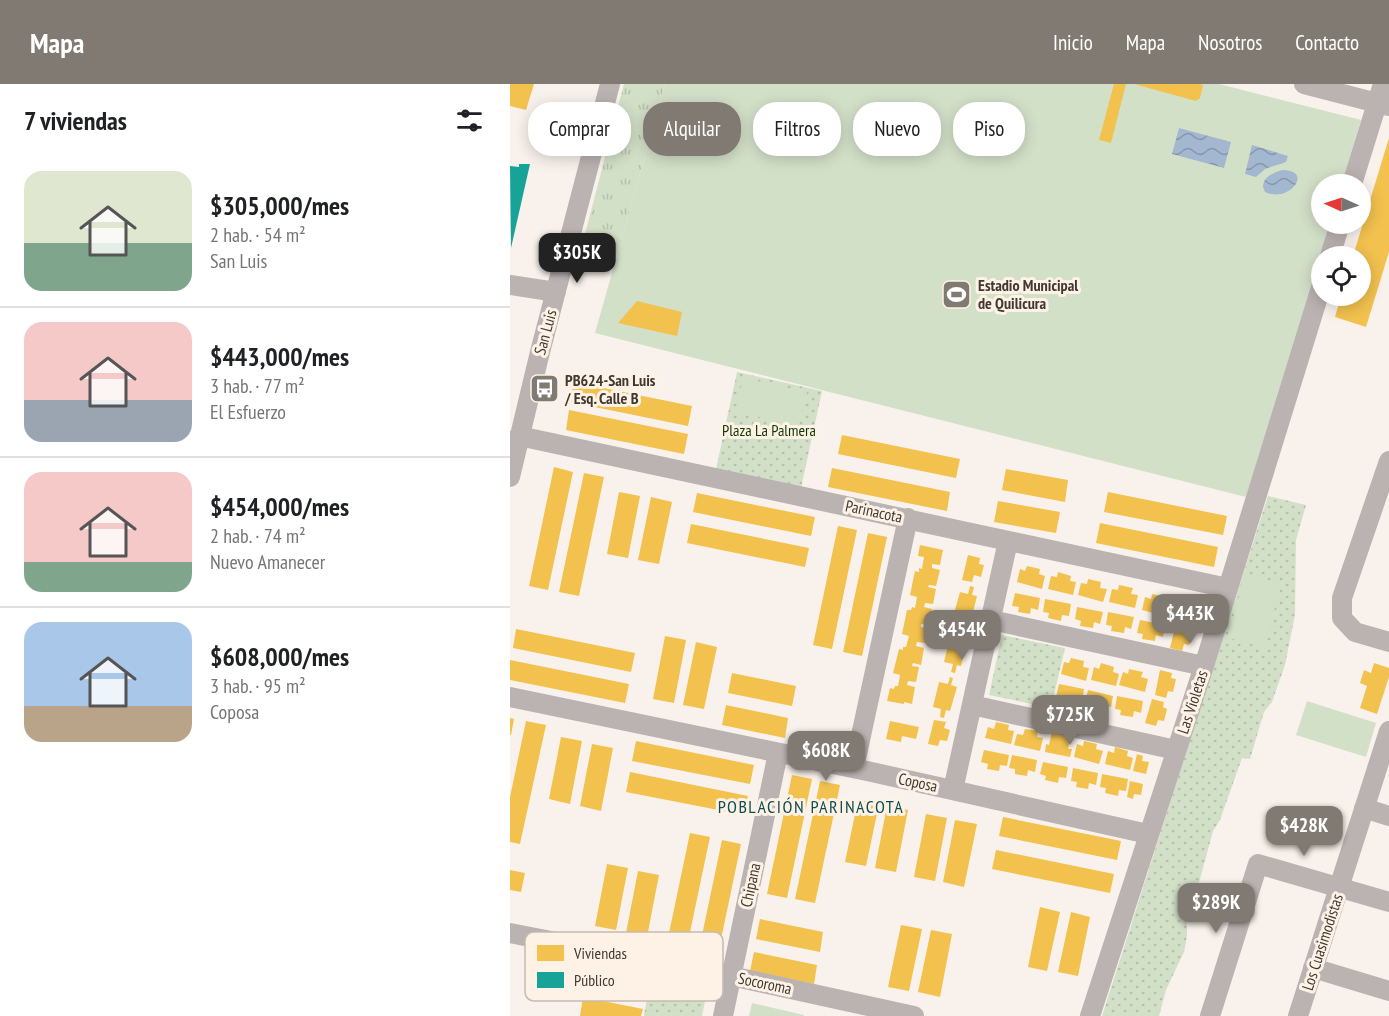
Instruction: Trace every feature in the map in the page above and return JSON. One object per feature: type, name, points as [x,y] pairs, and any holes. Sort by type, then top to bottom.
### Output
[{"type":"street","name":"San Luis","points":[[510,477],[610,84]]},
{"type":"street","points":[[1304,84],[1383,98],[1356,174]]},
{"type":"street","points":[[510,285],[556,292]]},
{"type":"street","name":"Las Violetas","points":[[1090,1016],[1204,666],[1315,306]]},
{"type":"street","name":"Parinacota","points":[[519,436],[1228,588]]},
{"type":"street","points":[[1387,474],[1342,598],[1342,618],[1355,632],[1389,642]]},
{"type":"street","points":[[854,768],[908,518]]},
{"type":"street","points":[[953,790],[1008,540]]},
{"type":"street","points":[[991,620],[1204,666]]},
{"type":"street","name":"Coposa","points":[[510,697],[854,768],[1149,834]]},
{"type":"street","points":[[972,705],[1176,750]]},
{"type":"street","name":"Los Cuasimodistas","points":[[1298,1016],[1389,731]]},
{"type":"street","name":"Chipana","points":[[723,1016],[778,753]]},
{"type":"street","points":[[1364,808],[1389,816]]},
{"type":"street","points":[[1210,1016],[1258,864],[1389,902]]},
{"type":"street","name":"Socoroma","points":[[510,933],[525,936]]},
{"type":"street","points":[[1313,968],[1389,991]]},
{"type":"street","name":"Socoroma","points":[[723,974],[914,1016]]},
{"type":"green space","points":[[624,84],[665,84],[660,102],[643,102],[645,156],[617,255],[578,261],[605,156],[631,156],[631,102],[619,102]]},
{"type":"green space","name":"Estadio Municipal de Quilicura","points":[[665,84],[1219,84],[1361,120],[1345,174],[1311,174],[1311,234],[1327,234],[1323,246],[1311,246],[1311,286],[1246,497],[595,333],[645,156],[741,156],[741,102],[660,102]]},
{"type":"green space","name":"Plaza La Palmera","points":[[737,372],[822,391],[801,488],[716,469]]},
{"type":"green space","points":[[743,378],[807,392],[798,427],[736,411]]},
{"type":"green space","points":[[1268,496],[1306,505],[1296,540],[1295,615],[1285,665],[1272,702],[1264,712],[1250,759],[1242,758],[1220,820],[1213,831],[1193,905],[1187,912],[1184,952],[1166,990],[1159,1016],[1102,1016]]},
{"type":"green space","points":[[1245,574],[1281,584],[1265,647],[1228,638]]},
{"type":"green space","points":[[1002,635],[1065,648],[1051,708],[989,695]]},
{"type":"green space","points":[[1307,701],[1376,723],[1366,757],[1296,735]]},
{"type":"green space","points":[[646,1001],[705,1001],[702,1016],[644,1016]]},
{"type":"green space","points":[[752,1003],[804,1015],[804,1016],[749,1016]]},
{"type":"water","points":[[1179,128],[1231,142],[1224,168],[1172,154]]},
{"type":"water","points":[[1252,145],[1288,156],[1286,162],[1265,169],[1256,177],[1245,174]]},
{"type":"water","points":[[1282,170],[1292,171],[1297,175],[1295,186],[1282,194],[1265,192],[1263,184],[1267,178]]},
{"type":"building: Viviendas","points":[[510,84],[534,84],[526,110],[510,106]]},
{"type":"building: Viviendas","points":[[1114,84],[1126,84],[1111,143],[1099,140]]},
{"type":"building: Viviendas","points":[[1134,84],[1203,85],[1200,98],[1196,101]]},
{"type":"building: Viviendas","points":[[1389,138],[1389,252],[1366,327],[1335,317],[1338,306],[1371,306],[1371,246],[1356,246],[1360,234],[1371,234],[1371,197]]},
{"type":"building: Viviendas","points":[[637,301],[682,312],[677,336],[618,323]]},
{"type":"building: Viviendas","points":[[574,382],[692,406],[688,426],[570,402]]},
{"type":"building: Viviendas","points":[[569,410],[688,434],[684,454],[566,430]]},
{"type":"building: Viviendas","points":[[842,435],[960,459],[956,478],[838,454]]},
{"type":"building: Viviendas","points":[[554,467],[573,472],[548,590],[529,586]]},
{"type":"building: Viviendas","points":[[832,468],[950,492],[947,511],[828,487]]},
{"type":"building: Viviendas","points":[[1006,469],[1068,480],[1065,502],[1002,490]]},
{"type":"building: Viviendas","points":[[584,473],[604,477],[579,596],[559,592]]},
{"type":"building: Viviendas","points":[[619,492],[640,496],[628,558],[607,554]]},
{"type":"building: Viviendas","points":[[1108,492],[1227,516],[1223,535],[1104,512]]},
{"type":"building: Viviendas","points":[[697,493],[815,517],[811,536],[693,512]]},
{"type":"building: Viviendas","points":[[651,497],[672,502],[659,564],[638,560]]},
{"type":"building: Viviendas","points":[[998,501],[1060,512],[1056,533],[994,522]]},
{"type":"building: Viviendas","points":[[1100,523],[1218,547],[1214,567],[1096,543]]},
{"type":"building: Viviendas","points":[[691,524],[809,548],[805,567],[687,543]]},
{"type":"building: Viviendas","points":[[838,526],[857,530],[832,649],[813,645]]},
{"type":"building: Viviendas","points":[[868,533],[887,537],[862,656],[843,652]]},
{"type":"building: Viviendas","points":[[920,545],[943,550],[940,565],[932,564],[932,568],[940,570],[936,586],[929,585],[928,587],[936,589],[933,604],[925,603],[924,607],[932,609],[929,625],[921,624],[921,627],[928,628],[925,643],[917,642],[916,646],[924,648],[921,665],[913,663],[912,666],[919,667],[916,682],[908,681],[907,685],[915,687],[912,704],[904,702],[904,704],[887,701],[890,688],[894,689],[898,686],[900,675],[893,673],[899,649],[903,650],[903,647],[906,647],[909,636],[902,634],[907,610],[915,608],[917,597],[910,595],[915,571],[919,572],[919,568],[922,569],[924,557],[918,556]]},
{"type":"building: Viviendas","points":[[968,555],[980,558],[979,564],[984,565],[981,577],[974,575],[972,582],[962,580]]},
{"type":"building: Viviendas","points":[[1027,566],[1040,569],[1039,574],[1045,576],[1042,589],[1017,582],[1020,569],[1025,571]]},
{"type":"building: Viviendas","points":[[1058,572],[1071,576],[1070,581],[1076,582],[1073,595],[1048,589],[1051,576],[1057,577]]},
{"type":"building: Viviendas","points":[[1088,579],[1101,582],[1100,588],[1107,589],[1103,602],[1078,595],[1081,583],[1087,584]]},
{"type":"building: Viviendas","points":[[1119,585],[1133,588],[1131,594],[1138,595],[1135,608],[1109,602],[1112,589],[1118,590]]},
{"type":"building: Viviendas","points":[[970,586],[974,587],[972,595],[977,596],[971,620],[966,619],[964,627],[960,626],[962,619],[953,617],[960,592],[968,594]]},
{"type":"building: Viviendas","points":[[1015,593],[1040,598],[1038,610],[1031,608],[1030,614],[1018,612],[1019,607],[1012,606]]},
{"type":"building: Viviendas","points":[[1152,594],[1165,597],[1164,602],[1171,604],[1168,617],[1142,610],[1145,597],[1151,599]]},
{"type":"building: Viviendas","points":[[1045,599],[1071,604],[1069,616],[1062,615],[1061,621],[1048,618],[1049,613],[1043,612]]},
{"type":"building: Viviendas","points":[[1181,599],[1194,602],[1193,607],[1200,609],[1197,622],[1171,615],[1174,603],[1180,604]]},
{"type":"building: Viviendas","points":[[1077,607],[1103,612],[1100,624],[1094,622],[1093,628],[1080,626],[1081,621],[1075,619]]},
{"type":"building: Viviendas","points":[[1108,612],[1134,617],[1131,629],[1125,627],[1124,633],[1111,631],[1112,626],[1106,625]]},
{"type":"building: Viviendas","points":[[1140,620],[1165,625],[1163,637],[1156,635],[1155,641],[1142,639],[1143,634],[1137,633]]},
{"type":"building: Viviendas","points":[[1176,623],[1188,626],[1187,631],[1192,632],[1189,645],[1184,644],[1182,651],[1170,648]]},
{"type":"building: Viviendas","points":[[516,629],[635,653],[631,672],[513,648]]},
{"type":"building: Viviendas","points":[[961,632],[964,633],[963,640],[967,642],[961,666],[957,665],[955,673],[951,672],[953,664],[944,662],[950,637],[959,639]]},
{"type":"building: Viviendas","points":[[665,636],[686,640],[674,703],[653,699]]},
{"type":"building: Viviendas","points":[[696,642],[717,647],[704,709],[683,705]]},
{"type":"building: Viviendas","points":[[1071,658],[1084,661],[1083,667],[1089,668],[1086,681],[1061,674],[1064,662],[1069,663]]},
{"type":"building: Viviendas","points":[[510,660],[629,684],[625,703],[510,680]]},
{"type":"building: Viviendas","points":[[1101,663],[1114,667],[1113,672],[1119,674],[1116,686],[1091,680],[1094,667],[1099,669]]},
{"type":"building: Viviendas","points":[[1374,663],[1389,668],[1389,677],[1377,714],[1360,708],[1367,686],[1360,683],[1364,670],[1371,673]]},
{"type":"building: Viviendas","points":[[1129,669],[1143,672],[1141,677],[1148,679],[1145,692],[1119,685],[1123,672],[1128,674]]},
{"type":"building: Viviendas","points":[[1160,670],[1172,673],[1171,678],[1176,679],[1173,692],[1168,691],[1166,698],[1155,695]]},
{"type":"building: Viviendas","points":[[732,673],[796,686],[792,706],[728,693]]},
{"type":"building: Viviendas","points":[[950,677],[953,678],[951,685],[957,687],[950,711],[946,710],[944,718],[940,717],[941,709],[933,707],[939,682],[948,684]]},
{"type":"building: Viviendas","points":[[1059,684],[1084,689],[1082,701],[1075,699],[1074,706],[1062,703],[1063,698],[1056,697]]},
{"type":"building: Viviendas","points":[[1088,690],[1113,696],[1111,707],[1104,706],[1103,712],[1091,709],[1092,704],[1085,703]]},
{"type":"building: Viviendas","points":[[1117,696],[1143,701],[1141,713],[1134,711],[1133,717],[1120,715],[1121,710],[1115,709]]},
{"type":"building: Viviendas","points":[[1152,699],[1164,702],[1163,707],[1167,709],[1164,721],[1158,720],[1156,726],[1145,723]]},
{"type":"building: Viviendas","points":[[726,705],[788,718],[785,738],[722,725]]},
{"type":"building: Viviendas","points":[[510,718],[514,719],[511,735],[510,735]]},
{"type":"building: Viviendas","points":[[934,720],[946,722],[944,728],[950,730],[947,741],[940,740],[938,746],[928,744]]},
{"type":"building: Viviendas","points":[[526,721],[546,725],[520,844],[510,842],[510,797]]},
{"type":"building: Viviendas","points":[[890,721],[919,727],[916,739],[902,736],[901,742],[886,739]]},
{"type":"building: Viviendas","points":[[996,722],[1009,725],[1008,730],[1014,731],[1011,744],[985,738],[988,727],[994,729]]},
{"type":"building: Viviendas","points":[[1025,729],[1038,731],[1037,737],[1043,738],[1040,751],[1014,745],[1017,734],[1023,735]]},
{"type":"building: Viviendas","points":[[1052,731],[1071,735],[1068,749],[1072,749],[1070,757],[1045,752]]},
{"type":"building: Viviendas","points":[[561,737],[582,741],[570,804],[549,799]]},
{"type":"building: Viviendas","points":[[636,741],[754,765],[750,784],[632,761]]},
{"type":"building: Viviendas","points":[[1084,741],[1097,744],[1096,749],[1103,751],[1099,764],[1074,757],[1077,744],[1083,746]]},
{"type":"building: Viviendas","points":[[592,744],[613,748],[601,811],[580,806]]},
{"type":"building: Viviendas","points":[[1115,747],[1128,751],[1127,756],[1133,758],[1130,770],[1105,764],[1108,751],[1114,753]]},
{"type":"building: Viviendas","points":[[984,750],[1009,755],[1007,766],[1000,765],[999,771],[987,769],[988,764],[981,762]]},
{"type":"building: Viviendas","points":[[1137,754],[1143,756],[1142,761],[1149,762],[1146,774],[1133,771]]},
{"type":"building: Viviendas","points":[[1012,755],[1037,760],[1035,772],[1028,770],[1027,776],[1015,774],[1015,769],[1009,768]]},
{"type":"building: Viviendas","points":[[1043,762],[1068,767],[1066,778],[1059,777],[1058,783],[1045,780],[1046,776],[1040,774]]},
{"type":"building: Viviendas","points":[[1073,768],[1098,773],[1096,785],[1089,783],[1088,789],[1076,787],[1077,782],[1071,781]]},
{"type":"building: Viviendas","points":[[630,772],[748,796],[744,815],[626,792]]},
{"type":"building: Viviendas","points":[[1102,774],[1128,779],[1126,791],[1119,790],[1118,796],[1105,793],[1106,788],[1100,787]]},
{"type":"building: Viviendas","points":[[792,775],[812,779],[787,898],[767,894]]},
{"type":"building: Viviendas","points":[[820,781],[840,785],[815,903],[795,899]]},
{"type":"building: Viviendas","points":[[1130,781],[1143,784],[1141,795],[1134,794],[1133,799],[1127,797]]},
{"type":"building: Viviendas","points":[[858,800],[879,804],[866,866],[845,862]]},
{"type":"building: Viviendas","points":[[887,806],[908,810],[896,872],[875,868]]},
{"type":"building: Viviendas","points":[[926,814],[947,818],[935,881],[914,877]]},
{"type":"building: Viviendas","points":[[1003,817],[1121,841],[1117,860],[999,836]]},
{"type":"building: Viviendas","points":[[955,820],[977,824],[964,887],[943,882]]},
{"type":"building: Viviendas","points":[[690,833],[710,837],[690,932],[669,932]]},
{"type":"building: Viviendas","points":[[722,840],[741,844],[723,932],[703,932]]},
{"type":"building: Viviendas","points":[[996,850],[1114,874],[1110,893],[992,869]]},
{"type":"building: Viviendas","points":[[607,864],[628,868],[616,930],[595,926]]},
{"type":"building: Viviendas","points":[[510,870],[525,873],[521,892],[510,890]]},
{"type":"building: Viviendas","points":[[638,871],[659,875],[648,932],[626,932]]},
{"type":"building: Viviendas","points":[[1040,907],[1060,912],[1047,971],[1028,967]]},
{"type":"building: Viviendas","points":[[1071,912],[1090,917],[1078,976],[1058,972]]},
{"type":"building: Viviendas","points":[[760,919],[823,932],[820,952],[756,939]]},
{"type":"building: Viviendas","points":[[901,925],[922,929],[909,991],[888,987]]},
{"type":"building: Viviendas","points":[[931,930],[952,934],[940,997],[918,992]]},
{"type":"building: Viviendas","points":[[754,952],[817,965],[814,984],[750,971]]},
{"type":"building: Viviendas","points":[[582,1001],[603,1001],[643,1009],[641,1016],[580,1016]]},
{"type":"building: Público","points":[[519,164],[530,164],[511,248],[510,166],[519,167]]},
{"type":"place","name":"Estadio Municipal de Quilicura","points":[[957,294]]},
{"type":"place","name":"PB624-San Luis / Esq. Calle B","points":[[544,389]]},
{"type":"district","name":"POBLACIÓN PARINACOTA","points":[[811,807]]}]
